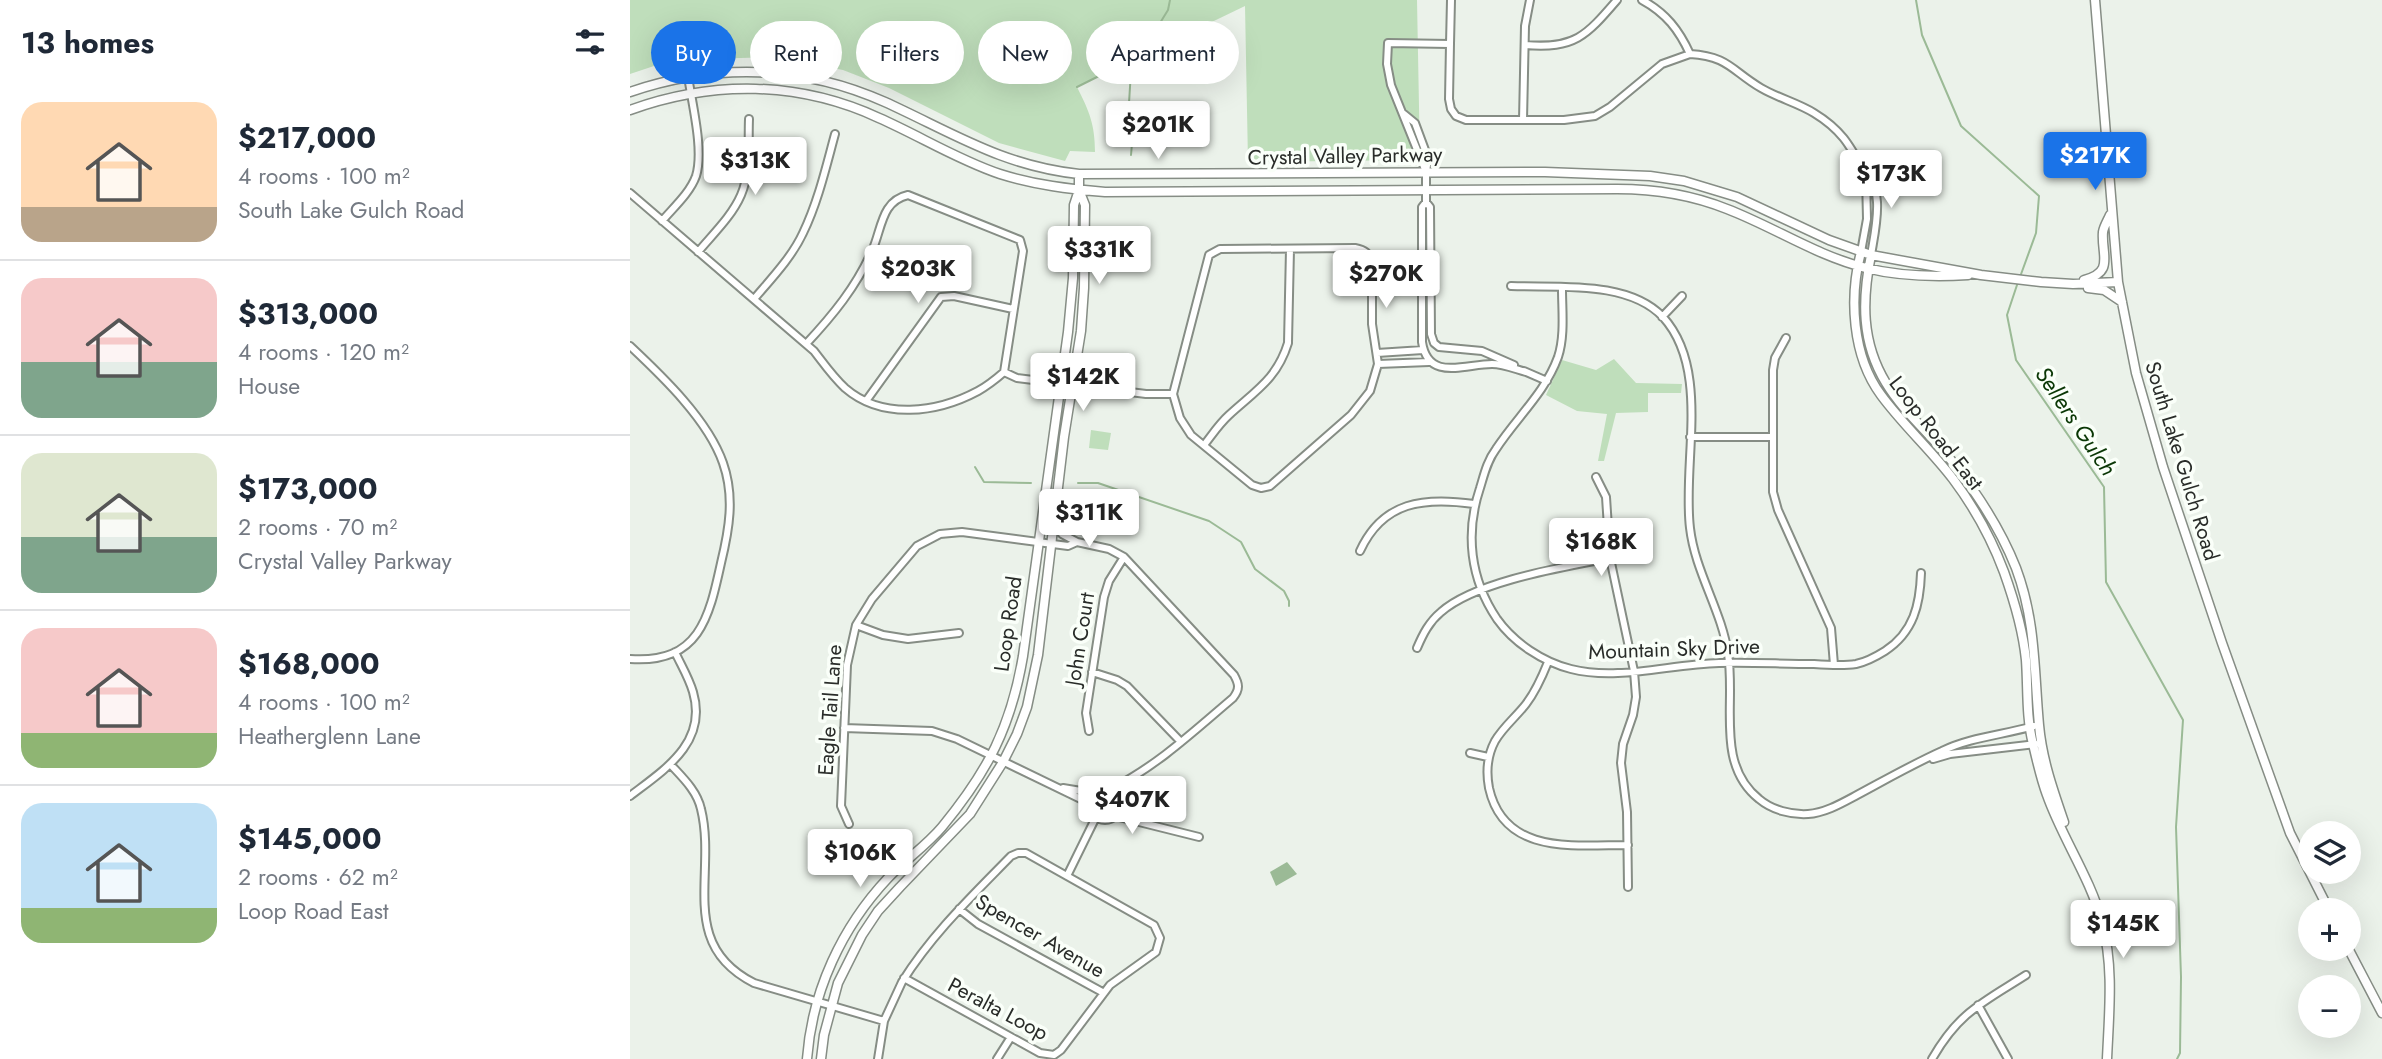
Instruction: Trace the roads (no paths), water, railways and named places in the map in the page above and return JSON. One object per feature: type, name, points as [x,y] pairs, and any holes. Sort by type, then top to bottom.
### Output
[{"type":"main road","name":"South Lake Gulch Road","points":[[2095,0],[2118,282],[2136,373],[2163,467],[2222,643],[2290,833],[2323,898]]},
{"type":"main road","name":"Crystal Valley Parkway","points":[[736,72],[758,71],[832,82],[887,103],[1001,157],[1035,167],[1079,174],[1545,172],[1667,178],[1737,197],[1829,240],[1871,255],[1981,275],[2040,282],[2118,282]]},
{"type":"main road","name":"Crystal Valley Parkway","points":[[630,92],[659,84]]},
{"type":"main road","name":"Crystal Valley Parkway","points":[[630,110],[690,93],[758,88],[792,91],[828,99],[880,118],[999,174],[1035,184],[1079,190],[1119,192],[1617,188],[1672,193],[1727,209],[1832,256],[1868,269],[1930,275],[1981,275]]},
{"type":"main road","points":[[1079,174],[1079,190]]},
{"type":"main road","name":"Loop Road","points":[[807,1059],[817,1002],[830,966],[850,928],[889,877],[940,829],[966,796],[991,756],[1013,706],[1023,656],[1073,278],[1074,205],[1079,190]]},
{"type":"main road","name":"Loop Road","points":[[821,1059],[831,1006],[849,958],[878,911],[959,828],[990,785],[1017,734],[1033,682],[1084,289],[1085,205],[1079,190]]},
{"type":"main road","points":[[2073,284],[2095,277],[2102,271],[2105,257],[2103,230],[2112,213]]},
{"type":"main road","name":"Loop Road East","points":[[1861,252],[1854,296],[1856,325],[1861,352],[1875,384],[1977,514],[2004,571],[2025,657],[2029,727],[2037,744],[2047,796],[2102,920],[2108,950],[2110,984],[2107,1059]]},
{"type":"main road","name":"Loop Road East","points":[[1871,255],[1864,293],[1865,319],[1878,369],[1886,384],[1953,463],[1979,499],[1997,527],[2016,569],[2035,643],[2039,725],[2037,744]]},
{"type":"main road","points":[[2073,284],[2080,288],[2104,289],[2122,302]]},
{"type":"main road","points":[[2355,961],[2382,1013]]},
{"type":"street","points":[[1451,0],[1449,99],[1456,116],[1466,120],[1564,120],[1595,116],[1662,64],[1690,54],[1716,58],[1729,64],[1759,87],[1814,112],[1841,133],[1854,151],[1866,177],[1875,186],[1877,219],[1871,255]]},
{"type":"street","points":[[1523,120],[1525,45],[1530,0]]},
{"type":"street","points":[[1525,45],[1550,46],[1586,34],[1616,0]]},
{"type":"street","points":[[1642,0],[1665,15],[1690,54]]},
{"type":"street","points":[[1450,44],[1388,43],[1387,64],[1391,85],[1404,114],[1415,123],[1421,134],[1429,158],[1426,202],[1430,207],[1431,334],[1439,348],[1471,349],[1493,355],[1547,381]]},
{"type":"street","points":[[662,220],[695,178],[698,157],[689,84]]},
{"type":"street","points":[[698,252],[727,217],[741,194],[747,170],[749,119]]},
{"type":"street","points":[[754,299],[784,263],[803,234],[835,134]]},
{"type":"street","points":[[1861,252],[1867,219],[1866,177]]},
{"type":"street","points":[[630,193],[814,351],[831,374],[848,390],[874,406],[891,410],[935,407],[978,391],[1004,372],[1023,251],[1020,240],[908,195],[898,197],[889,205],[873,250],[856,283],[840,306],[806,344]]},
{"type":"street","points":[[1426,202],[1422,207],[1423,351],[1429,362]]},
{"type":"street","points":[[1204,446],[1226,417],[1277,370],[1284,358],[1288,334],[1290,248]]},
{"type":"street","points":[[1220,249],[1364,250],[1370,255],[1372,262],[1372,324],[1377,353],[1375,380],[1362,404],[1270,486],[1261,488],[1252,485],[1191,435],[1180,418],[1173,394],[1209,255],[1220,249]]},
{"type":"street","points":[[1511,286],[1602,289],[1624,293],[1641,301],[1662,317],[1675,334],[1687,360],[1690,374],[1691,536],[1727,645],[1730,663],[1731,754],[1735,768],[1750,792],[1764,804],[1796,814],[1816,813],[1958,744],[2039,725]]},
{"type":"street","name":"Mountain Sky Drive","points":[[1562,289],[1559,355],[1547,381],[1494,451],[1474,504],[1470,533],[1471,551],[1482,590],[1498,620],[1518,642],[1548,662],[1592,673],[1696,663],[1857,664],[1887,650],[1909,627],[1917,610],[1921,573]]},
{"type":"street","points":[[866,401],[941,297],[954,296],[1013,309]]},
{"type":"street","points":[[1662,317],[1682,296]]},
{"type":"street","points":[[1786,338],[1775,358],[1773,370],[1772,474],[1775,501],[1831,628],[1834,665]]},
{"type":"street","points":[[630,346],[658,372],[699,422],[723,462],[728,481],[730,523],[712,604],[698,633],[675,652],[646,660],[630,659]]},
{"type":"street","points":[[1377,353],[1423,351]]},
{"type":"street","points":[[1378,364],[1429,362],[1444,368],[1498,364],[1526,372]]},
{"type":"street","points":[[1004,372],[1017,378],[1146,394],[1173,394]]},
{"type":"street","points":[[1690,437],[1773,437]]},
{"type":"street","points":[[1596,477],[1606,497],[1610,558],[1634,671],[1636,697],[1620,763],[1627,812],[1628,887]]},
{"type":"street","points":[[1360,551],[1368,532],[1385,517],[1405,507],[1424,501],[1447,500],[1474,504]]},
{"type":"street","points":[[1054,523],[1062,534],[1077,542],[1109,549],[1124,557],[1234,675],[1238,683],[1238,692],[1233,698],[1136,777],[1111,789],[1100,789],[1093,793],[1089,803],[1096,817],[1106,820],[1115,816],[1120,809],[1120,799],[1136,777]]},
{"type":"street","name":"Eagle Tail Lane","points":[[849,824],[841,806],[847,665],[856,625],[872,599],[917,546],[940,534],[962,532],[1068,546],[1077,542]]},
{"type":"street","name":"John Court","points":[[1089,731],[1086,713],[1106,588],[1124,557]]},
{"type":"street","points":[[1417,648],[1426,627],[1441,612],[1482,590],[1526,575],[1610,558]]},
{"type":"street","points":[[856,625],[883,635],[908,639],[959,633]]},
{"type":"street","points":[[630,796],[671,765],[686,747],[695,719],[694,694],[675,652]]},
{"type":"street","points":[[1548,662],[1537,689],[1495,740],[1488,757],[1487,770],[1492,797],[1499,813],[1522,835],[1555,845],[1628,845]]},
{"type":"street","points":[[1092,673],[1117,680],[1127,686],[1181,742]]},
{"type":"street","points":[[844,728],[932,732],[957,739],[1089,803]]},
{"type":"street","points":[[1924,761],[1950,754],[2037,744]]},
{"type":"street","points":[[1470,753],[1488,757]]},
{"type":"street","points":[[671,765],[691,786],[701,808],[706,922],[717,953],[732,969],[754,983],[884,1021]]},
{"type":"street","points":[[1057,787],[1093,793]]},
{"type":"street","points":[[1111,789],[1120,799]]},
{"type":"street","points":[[1120,809],[1157,828]]},
{"type":"street","points":[[1115,816],[1199,837]]},
{"type":"street","points":[[878,1059],[884,1021],[904,978],[932,938],[1018,853],[1026,853],[1067,876],[1096,817]]},
{"type":"street","name":"Peralta Loop","points":[[904,978],[1044,1055],[1054,1055],[1061,1050],[1104,993],[1117,980],[1153,957],[1160,943],[1154,925],[1067,876]]},
{"type":"street","name":"Spencer Avenue","points":[[959,909],[978,924],[1104,993]]},
{"type":"street","points":[[1932,1059],[1959,1020],[2026,975]]},
{"type":"street","points":[[1979,1005],[2008,1059]]},
{"type":"street","points":[[997,1059],[1011,1037]]},
{"type":"waterway","points":[[1131,155],[1133,132],[1129,103],[1132,55],[1160,23],[1168,10],[1170,0]]},
{"type":"waterway","name":"Sellers Gulch","points":[[1916,0],[1922,35],[1961,126],[2039,196],[2036,233],[2020,277]]},
{"type":"waterway","points":[[1077,87],[1086,82]]},
{"type":"waterway","name":"Sellers Gulch","points":[[2018,282],[2007,315],[2016,360],[2104,487],[2106,582],[2183,720],[2176,827],[2181,977],[2180,1053],[2177,1059]]},
{"type":"waterway","points":[[975,467],[984,482],[1031,483]]},
{"type":"waterway","points":[[1078,483],[1098,483],[1209,521],[1241,542],[1255,569],[1284,591],[1289,606]]}]
